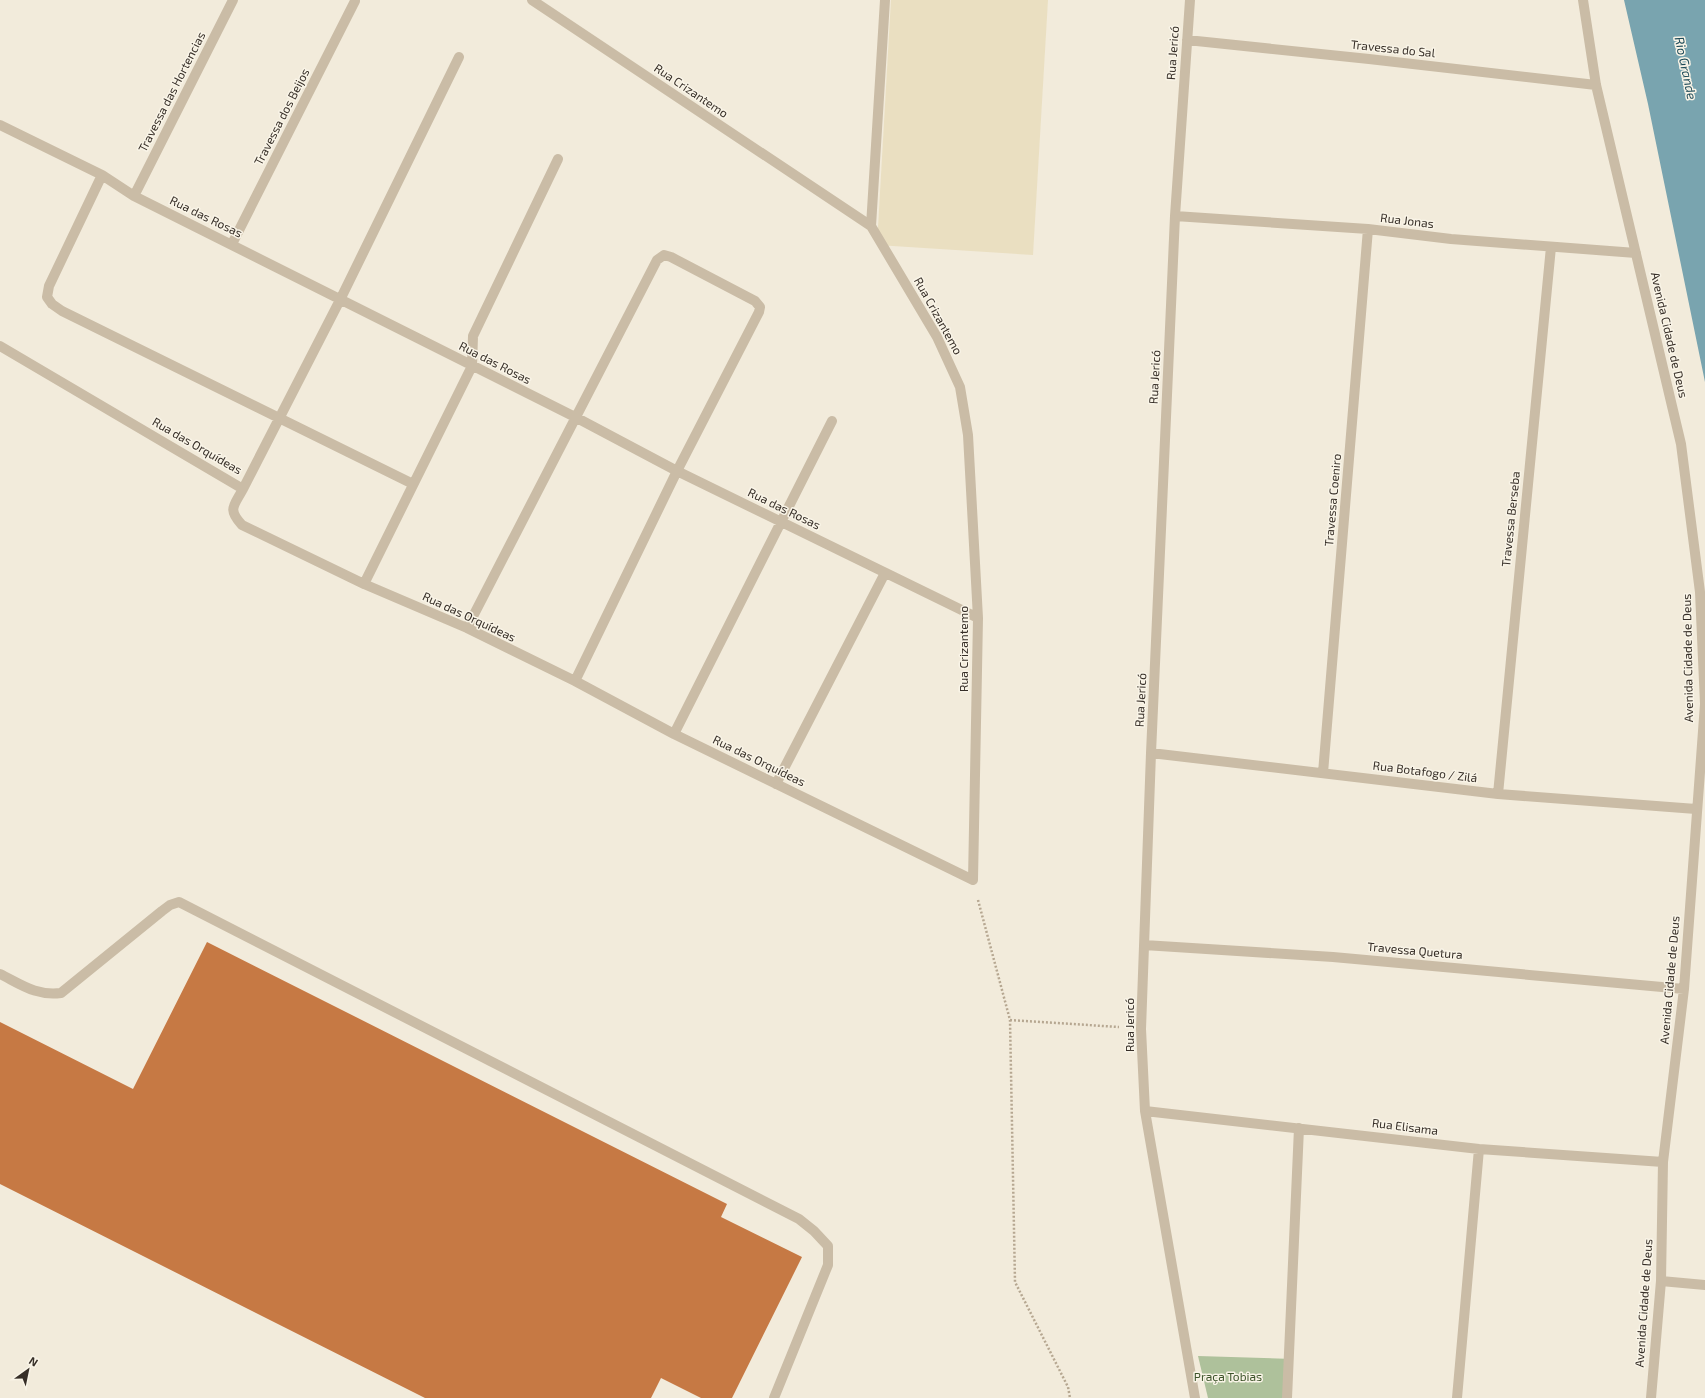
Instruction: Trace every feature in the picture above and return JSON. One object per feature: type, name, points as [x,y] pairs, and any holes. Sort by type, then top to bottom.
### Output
[{"type":"street","name":"Travessa das Hortencias","points":[[134,196],[233,0]]},
{"type":"street","name":"Rua Crizantemo","points":[[532,0],[871,226],[937,337],[960,388],[968,434],[978,618],[973,880]]},
{"type":"street","points":[[871,226],[885,0]]},
{"type":"street","name":"Rua Jericó","points":[[1190,0],[1175,216],[1151,752],[1141,1029],[1146,1111],[1195,1398]]},
{"type":"street","name":"Avenida Cidade de Deus","points":[[1583,0],[1596,85],[1681,444],[1700,592],[1705,704],[1696,809],[1684,989],[1663,1162],[1661,1281],[1651,1398]]},
{"type":"street","name":"Travessa dos Beijos","points":[[232,244],[355,2]]},
{"type":"street","name":"Travessa do Sal","points":[[1187,40],[1596,85]]},
{"type":"street","points":[[243,488],[278,417],[340,300],[460,57]]},
{"type":"street","name":"Rua das Rosas","points":[[1,128],[102,176],[134,196],[577,418],[677,471],[978,618]]},
{"type":"street","points":[[364,584],[472,366],[473,336],[558,159]]},
{"type":"street","points":[[102,176],[49,286],[47,297],[52,304],[62,311],[413,484]]},
{"type":"street","name":"Rua Jonas","points":[[1175,216],[1368,229],[1451,239],[1636,253]]},
{"type":"street","name":"Travessa Coeniro","points":[[1323,772],[1368,229]]},
{"type":"street","name":"Travessa Berseba","points":[[1498,794],[1550,247]]},
{"type":"street","points":[[467,628],[577,418],[657,260],[660,256],[664,255],[671,257],[755,301],[760,306],[759,312],[677,471],[576,681]]},
{"type":"street","name":"Rua das Orquídeas","points":[[0,346],[243,488],[233,508],[234,516],[242,525],[364,584],[467,628],[576,681],[674,734],[973,880]]},
{"type":"street","points":[[674,734],[832,421]]},
{"type":"street","points":[[776,784],[885,573]]},
{"type":"street","name":"Rua Botafogo / Zilá","points":[[1151,752],[1498,794],[1696,809]]},
{"type":"street","points":[[0,974],[47,995],[61,993],[166,908],[180,902],[799,1220],[814,1231],[828,1246],[828,1265],[774,1398]]},
{"type":"street","name":"Travessa Quetura","points":[[1144,945],[1332,957],[1684,989]]},
{"type":"street","name":"Rua Elisama","points":[[1146,1111],[1479,1149],[1663,1162]]},
{"type":"street","points":[[1287,1398],[1299,1128]]},
{"type":"street","points":[[1457,1398],[1479,1149]]},
{"type":"street","points":[[1661,1281],[1703,1285]]},
{"type":"path","points":[[973,880],[1010,1020],[1015,1282],[1068,1386],[1070,1398]]},
{"type":"path","points":[[1010,1020],[1141,1029]]},
{"type":"green space","name":"Praça Tobias","points":[[1198,1356],[1293,1359],[1289,1398],[1208,1398]]},
{"type":"shaded area","points":[[891,0],[1048,0],[1033,255],[877,245]]},
{"type":"water","name":"Rio Grande","points":[[1624,0],[1705,0],[1705,382],[1648,104]]},
{"type":"building","points":[[207,942],[727,1204],[721,1217],[802,1257],[732,1398],[701,1398],[661,1378],[651,1398],[425,1398],[0,1184],[0,1022],[133,1089]]}]
